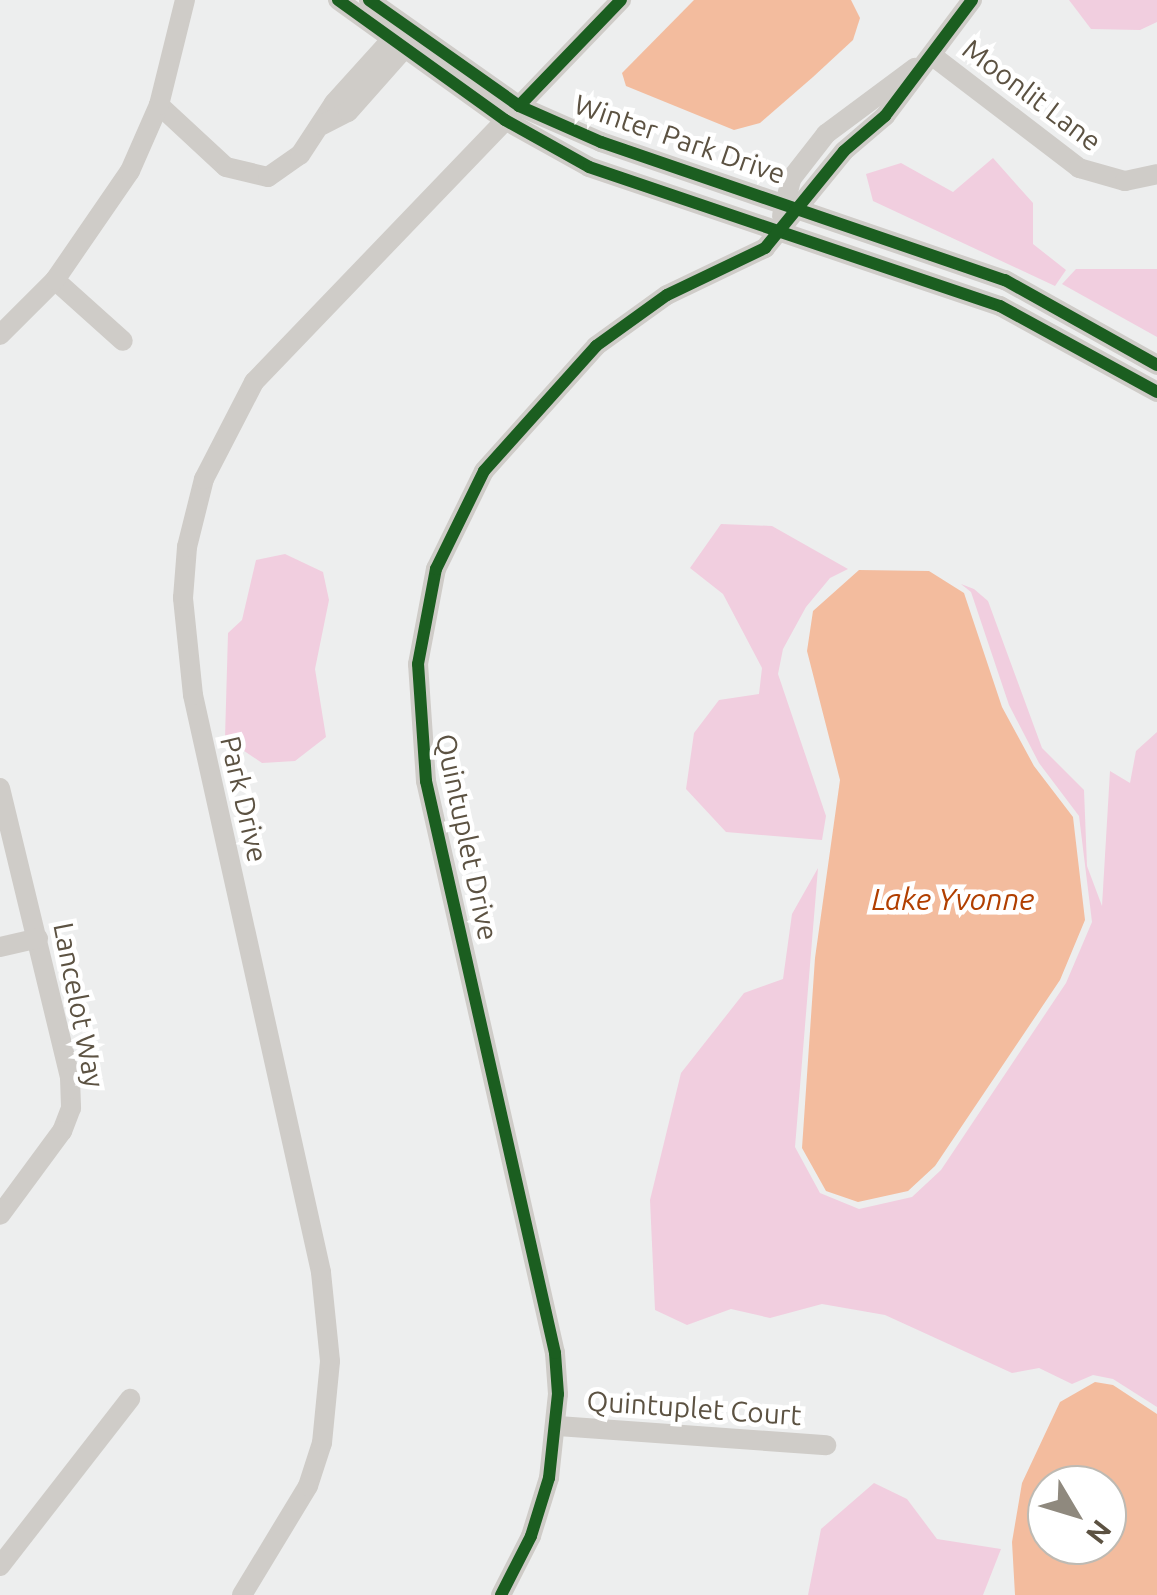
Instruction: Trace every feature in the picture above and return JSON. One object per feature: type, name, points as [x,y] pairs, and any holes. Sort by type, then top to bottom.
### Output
[{"type":"street","points":[[0,335],[56,280],[130,171],[160,105],[185,0]]},
{"type":"street","name":"Winter Park Drive","points":[[338,0],[397,45],[512,113],[793,205],[1005,280],[1157,364]]},
{"type":"street","name":"Winter Park Drive","points":[[369,0],[512,113],[589,167],[781,228],[1000,306],[1157,392]]},
{"type":"street","name":"Park Drive","points":[[242,1595],[308,1486],[322,1443],[330,1361],[321,1272],[193,695],[182,598],[186,546],[204,479],[254,382],[620,0]]},
{"type":"street","points":[[781,228],[793,205],[844,151],[885,116],[934,56],[972,0]]},
{"type":"street","points":[[160,105],[242,176],[284,169],[322,125],[348,112],[397,45]]},
{"type":"street","points":[[793,205],[791,179],[830,131],[934,56]]},
{"type":"street","name":"Moonlit Lane","points":[[934,56],[1079,168],[1125,182],[1157,174]]},
{"type":"street","points":[[830,131],[844,151]]},
{"type":"street","name":"Quintuplet Drive","points":[[501,1595],[532,1536],[558,1426],[555,1354],[426,782],[417,716],[426,610],[457,520],[484,471],[519,428],[630,317],[745,264],[781,228]]},
{"type":"street","points":[[56,280],[123,342]]},
{"type":"street","name":"Lancelot Way","points":[[0,788],[70,1078],[70,1108],[62,1131],[0,1214]]},
{"type":"street","points":[[0,947],[38,938]]},
{"type":"street","points":[[0,1566],[130,1399]]},
{"type":"street","name":"Quintuplet Court","points":[[558,1426],[826,1446]]},
{"type":"shaded area","points":[[1069,0],[1157,0],[1157,22],[1140,30],[1091,29]]},
{"type":"shaded area","points":[[993,158],[1033,203],[1033,244],[1066,270],[1055,286],[873,201],[866,174],[901,163],[953,192]]},
{"type":"shaded area","points":[[1076,269],[1157,269],[1157,337],[1062,284]]},
{"type":"shaded area","points":[[721,524],[772,526],[848,569],[830,578],[806,607],[783,649],[778,674],[826,816],[822,840],[726,832],[686,789],[694,733],[719,700],[759,694],[762,668],[723,594],[690,568]]},
{"type":"shaded area","points":[[285,554],[323,572],[329,600],[315,669],[326,737],[295,761],[262,763],[225,738],[228,633],[242,620],[256,560]]},
{"type":"shaded area","points":[[961,584],[988,601],[1042,748],[1084,790],[1087,866],[1102,906],[1110,771],[1130,783],[1136,751],[1157,732],[1157,1407],[1113,1379],[1093,1375],[1072,1384],[1039,1368],[1012,1373],[885,1315],[822,1304],[770,1318],[731,1309],[687,1325],[655,1310],[650,1200],[681,1073],[744,993],[783,979],[792,914],[818,868],[795,1147],[820,1193],[859,1209],[912,1197],[941,1170],[1066,983],[1092,922],[1079,816],[1039,763],[1009,705],[971,592]]},
{"type":"shaded area","points":[[874,1483],[907,1499],[937,1539],[1001,1549],[983,1595],[808,1595],[821,1529]]},
{"type":"water","points":[[694,0],[851,0],[860,18],[853,40],[813,77],[760,123],[734,130],[626,86],[622,73]]},
{"type":"water","name":"Lake Yvonne","points":[[859,570],[929,571],[964,593],[1002,707],[1034,766],[1073,817],[1085,920],[1060,980],[935,1166],[908,1191],[858,1202],[826,1191],[802,1148],[815,958],[840,780],[807,651],[813,611]]},
{"type":"water","points":[[1095,1382],[1113,1385],[1157,1414],[1157,1595],[1015,1595],[1012,1542],[1027,1472],[1027,1565],[1127,1565],[1127,1465],[1030,1465],[1060,1402]]},
{"type":"cycle path","points":[[338,0],[505,120],[589,167],[1000,306],[1157,392]]},
{"type":"cycle path","points":[[369,0],[519,106],[601,142],[1005,280],[1157,365]]},
{"type":"cycle path","points":[[519,106],[621,0]]},
{"type":"cycle path","points":[[501,1595],[531,1536],[549,1478],[558,1394],[555,1353],[426,781],[418,664],[436,569],[484,471],[596,346],[667,295],[765,248],[844,151],[885,116],[972,0]]}]
